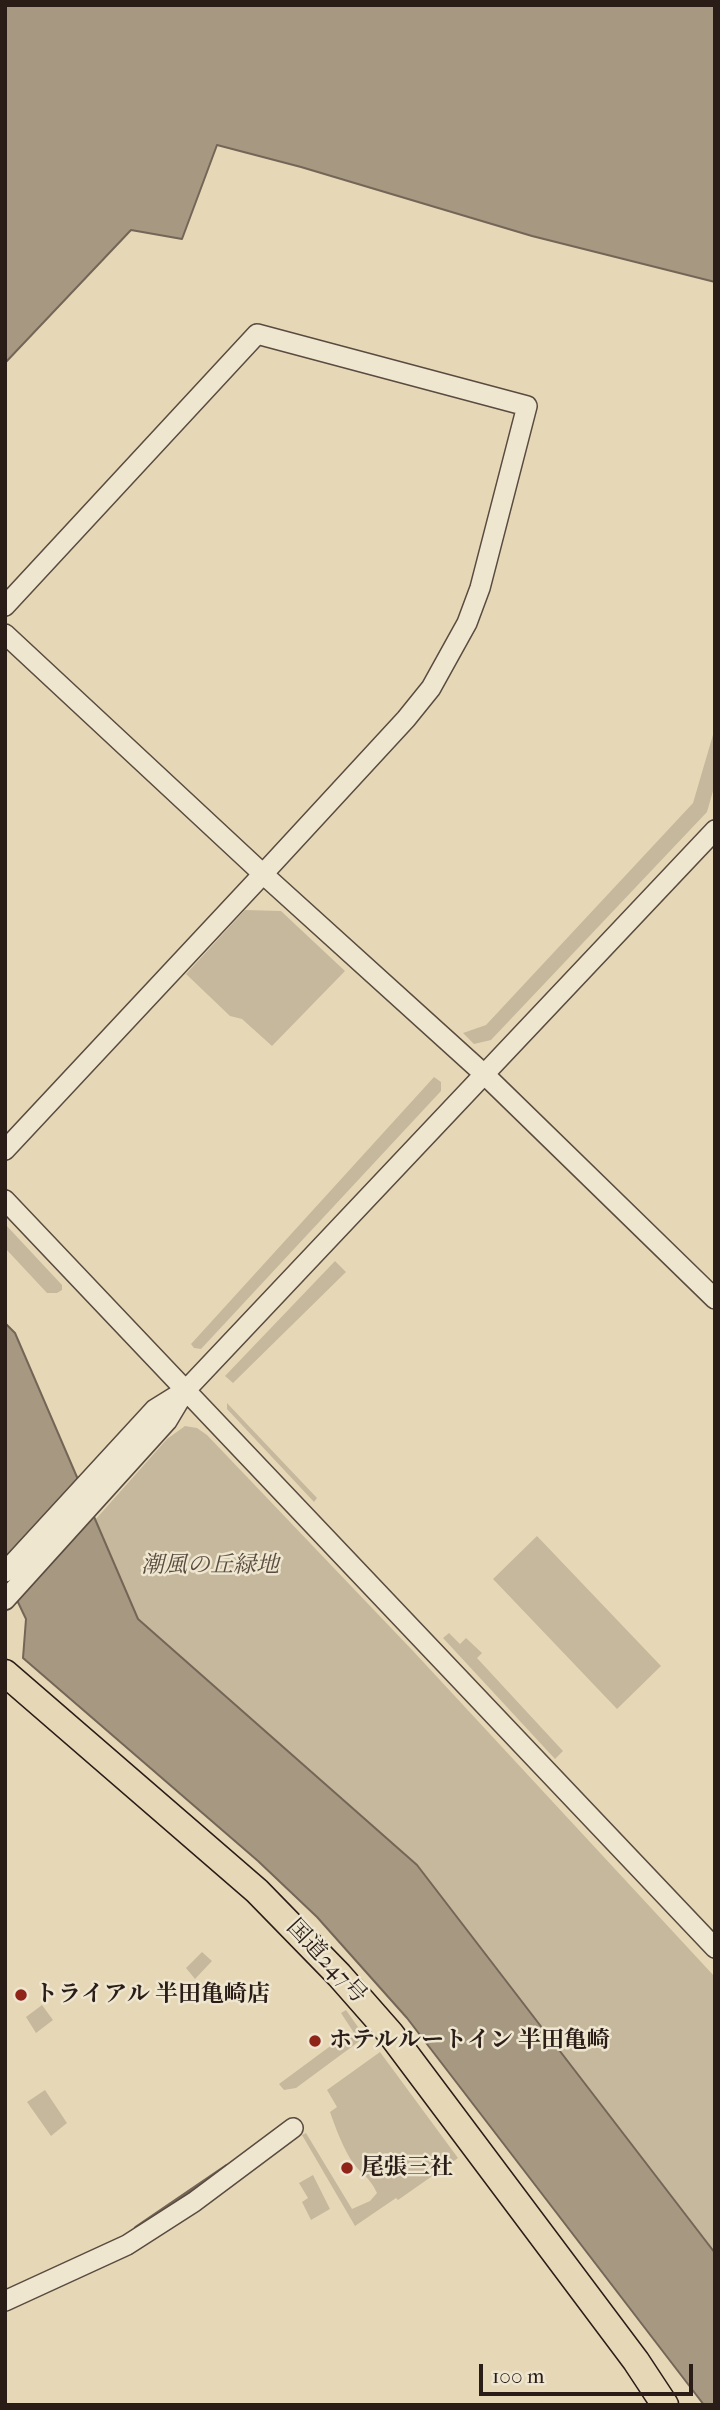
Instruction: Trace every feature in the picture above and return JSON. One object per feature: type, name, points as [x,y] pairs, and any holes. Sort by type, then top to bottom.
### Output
[{"type":"highway","name":"国道247号","points":[[5,1673],[257,1891],[339,1975],[390,2033],[636,2361],[665,2405]]},
{"type":"street","points":[[5,606],[257,334],[527,406],[480,588],[467,623],[431,688],[406,719],[5,1150]]},
{"type":"street","points":[[5,634],[263,874],[484,1074],[715,1300]]},
{"type":"street","points":[[5,1600],[167,1421],[185,1391],[715,830]]},
{"type":"street","points":[[5,1200],[715,1948]]},
{"type":"street","points":[[5,1572],[155,1409],[185,1391]]},
{"type":"street","points":[[5,2301],[127,2245],[194,2202],[293,2128]]},
{"type":"green space","points":[[715,728],[715,784],[707,812],[491,1040],[474,1044],[463,1033],[486,1025],[693,803]]},
{"type":"green space","points":[[245,910],[281,911],[345,971],[272,1046],[242,1019],[230,1016],[186,974]]},
{"type":"green space","points":[[434,1077],[441,1082],[441,1091],[201,1349],[194,1348],[191,1344]]},
{"type":"green space","points":[[5,1224],[62,1285],[62,1290],[47,1293],[5,1248]]},
{"type":"green space","points":[[335,1261],[346,1272],[233,1383],[225,1376]]},
{"type":"green space","points":[[227,1403],[317,1498],[314,1502],[227,1409]]},
{"type":"green space","name":"潮風の丘緑地","points":[[185,1426],[197,1428],[207,1435],[414,1652],[715,1977],[715,2253],[417,1865],[138,1619],[95,1520],[167,1439]]},
{"type":"green space","points":[[537,1536],[661,1666],[617,1709],[493,1579]]},
{"type":"green space","points":[[449,1633],[460,1644],[466,1638],[482,1653],[477,1658],[563,1751],[555,1759],[443,1638]]},
{"type":"green space","points":[[202,1952],[212,1961],[195,1979],[186,1968]]},
{"type":"green space","points":[[42,2005],[53,2020],[36,2033],[26,2017]]},
{"type":"green space","points":[[346,2010],[365,2037],[296,2088],[284,2090],[279,2084],[348,2033],[352,2038],[356,2036],[341,2013]]},
{"type":"green space","points":[[380,2052],[458,2158],[355,2226],[302,2135],[306,2133],[352,2209],[370,2201],[377,2193],[369,2179],[353,2163],[343,2145],[330,2112],[337,2107],[327,2090]]},
{"type":"green space","points":[[45,2090],[67,2123],[51,2136],[27,2102]]},
{"type":"green space","points":[[313,2175],[330,2209],[311,2220],[302,2202],[308,2198],[299,2183]]},
{"type":"shaded area","points":[[5,5],[715,5],[715,282],[532,236],[301,167],[217,145],[182,239],[131,230],[5,363]]},
{"type":"shaded area","points":[[5,1323],[15,1333],[138,1619],[417,1865],[715,2253],[715,2405],[704,2405],[407,2018],[317,1917],[258,1861],[23,1658],[26,1619],[5,1575]]},
{"type":"waterway","points":[[136,2228],[227,2166]]},
{"type":"place","name":"トライアル 半田亀崎店","points":[[21,1995]]},
{"type":"place","name":"ホテルルートイン 半田亀崎","points":[[315,2041]]},
{"type":"place","name":"尾張三社","points":[[347,2168]]}]
